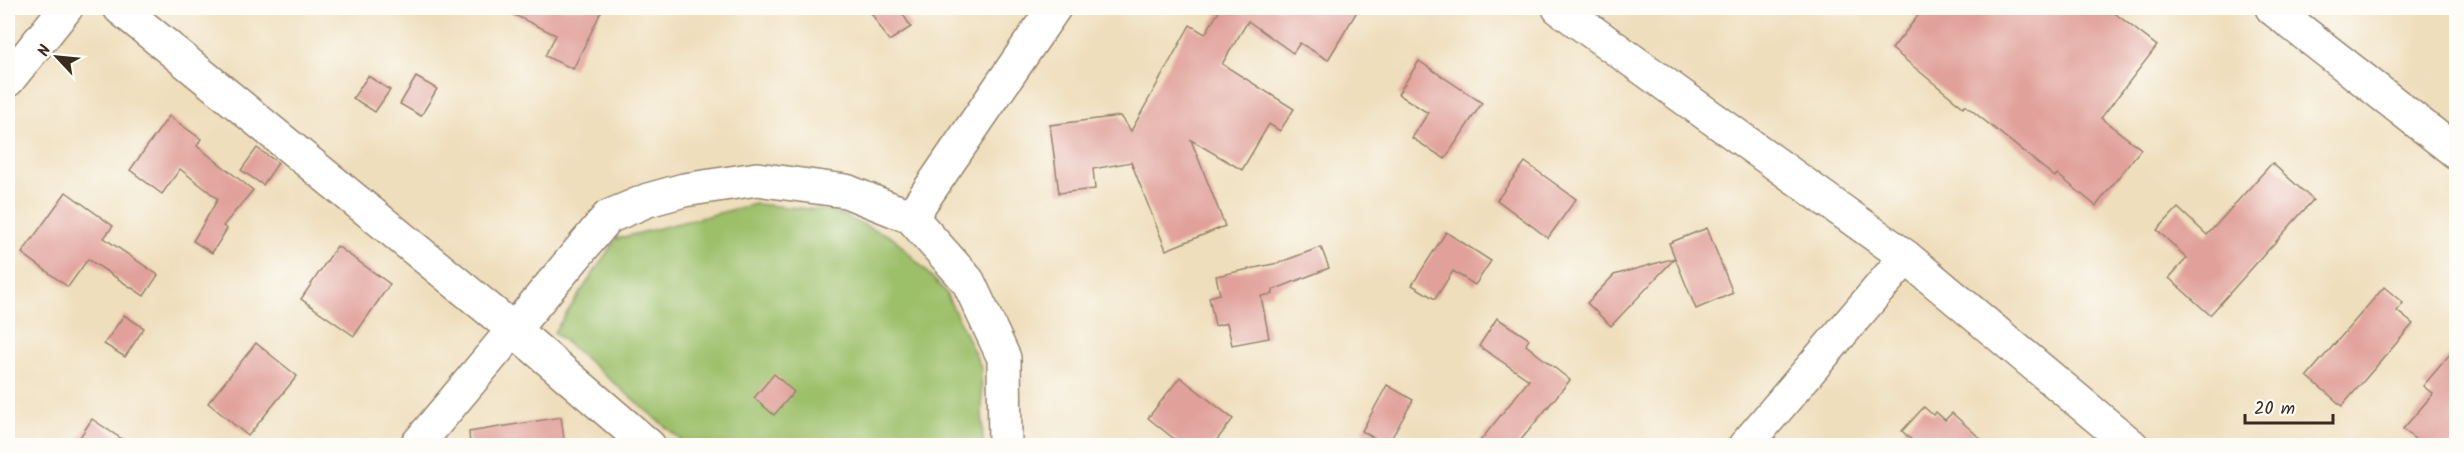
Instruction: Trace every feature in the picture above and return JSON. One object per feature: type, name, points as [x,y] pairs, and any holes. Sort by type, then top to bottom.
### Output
[{"type":"street","points":[[8,80],[66,8]]},
{"type":"street","points":[[120,8],[513,329],[649,446]]},
{"type":"street","points":[[911,217],[1054,8]]},
{"type":"street","points":[[1558,8],[1906,257],[2132,446]]},
{"type":"street","points":[[2272,8],[2457,152]]},
{"type":"street","points":[[416,446],[608,217],[648,200],[684,190],[757,179],[846,191],[911,217],[968,281],[1004,358],[1005,446]]},
{"type":"street","points":[[1745,446],[1906,257]]},
{"type":"green space","points":[[755,204],[832,211],[894,238],[945,291],[981,367],[983,441],[981,446],[687,445],[554,332],[616,239]]},
{"type":"building","points":[[500,8],[603,8],[573,69],[545,56],[556,35]]},
{"type":"building","points":[[868,8],[899,8],[911,27],[889,41]]},
{"type":"building","points":[[1221,8],[1359,8],[1328,60],[1300,43],[1293,53],[1248,21],[1222,64],[1294,109],[1280,131],[1269,124],[1242,170],[1191,140],[1225,226],[1166,250],[1131,162],[1093,169],[1095,189],[1059,193],[1050,125],[1120,116],[1131,131],[1190,25],[1205,34]]},
{"type":"building","points":[[1924,8],[2108,8],[2157,46],[2101,118],[2141,149],[2096,206],[2057,174],[2055,177],[1965,105],[1963,107],[1892,49]]},
{"type":"building","points":[[1419,61],[1482,103],[1445,159],[1412,138],[1428,113],[1398,94]]},
{"type":"building","points":[[368,76],[390,90],[375,112],[353,98]]},
{"type":"building","points":[[416,77],[437,89],[421,116],[400,104]]},
{"type":"building","points":[[169,116],[201,139],[197,146],[253,190],[223,226],[227,229],[212,253],[193,241],[218,199],[180,169],[162,194],[130,170]]},
{"type":"building","points":[[257,148],[278,163],[263,185],[241,170]]},
{"type":"building","points":[[1525,162],[1576,199],[1548,238],[1497,200]]},
{"type":"building","points":[[2272,163],[2313,200],[2210,315],[2169,278],[2187,258],[2157,230],[2178,208],[2207,235]]},
{"type":"building","points":[[66,192],[113,226],[104,238],[158,275],[144,296],[88,259],[68,287],[22,253]]},
{"type":"building","points":[[1707,228],[1733,293],[1696,309],[1669,243]]},
{"type":"building","points":[[1446,232],[1491,261],[1475,285],[1453,271],[1435,299],[1412,285]]},
{"type":"building","points":[[337,246],[390,284],[354,336],[301,299]]},
{"type":"building","points":[[1321,247],[1329,268],[1273,290],[1273,294],[1261,296],[1269,338],[1232,345],[1227,323],[1215,326],[1209,297],[1220,294],[1216,276],[1278,263]]},
{"type":"building","points":[[1675,258],[1611,326],[1587,303],[1614,275]]},
{"type":"building","points":[[2384,287],[2403,303],[2397,311],[2413,324],[2342,406],[2307,376]]},
{"type":"building","points":[[124,315],[144,328],[125,357],[104,344]]},
{"type":"building","points":[[1497,318],[1529,339],[1526,345],[1570,380],[1516,446],[1476,446],[1529,380],[1479,346]]},
{"type":"building","points":[[256,343],[297,376],[248,436],[208,403]]},
{"type":"building","points":[[2457,346],[2457,446],[2423,446],[2403,429],[2433,394],[2423,386]]},
{"type":"building","points":[[774,374],[794,392],[774,415],[754,398]]},
{"type":"building","points":[[1180,377],[1233,419],[1212,446],[1183,446],[1148,418]]},
{"type":"building","points":[[1387,385],[1413,400],[1387,446],[1362,431]]},
{"type":"building","points":[[1924,407],[1933,415],[1936,412],[1945,420],[1952,413],[1989,446],[1918,446],[1902,431]]},
{"type":"building","points":[[561,417],[565,446],[470,446],[469,432]]},
{"type":"building","points":[[92,419],[132,446],[74,446]]}]
